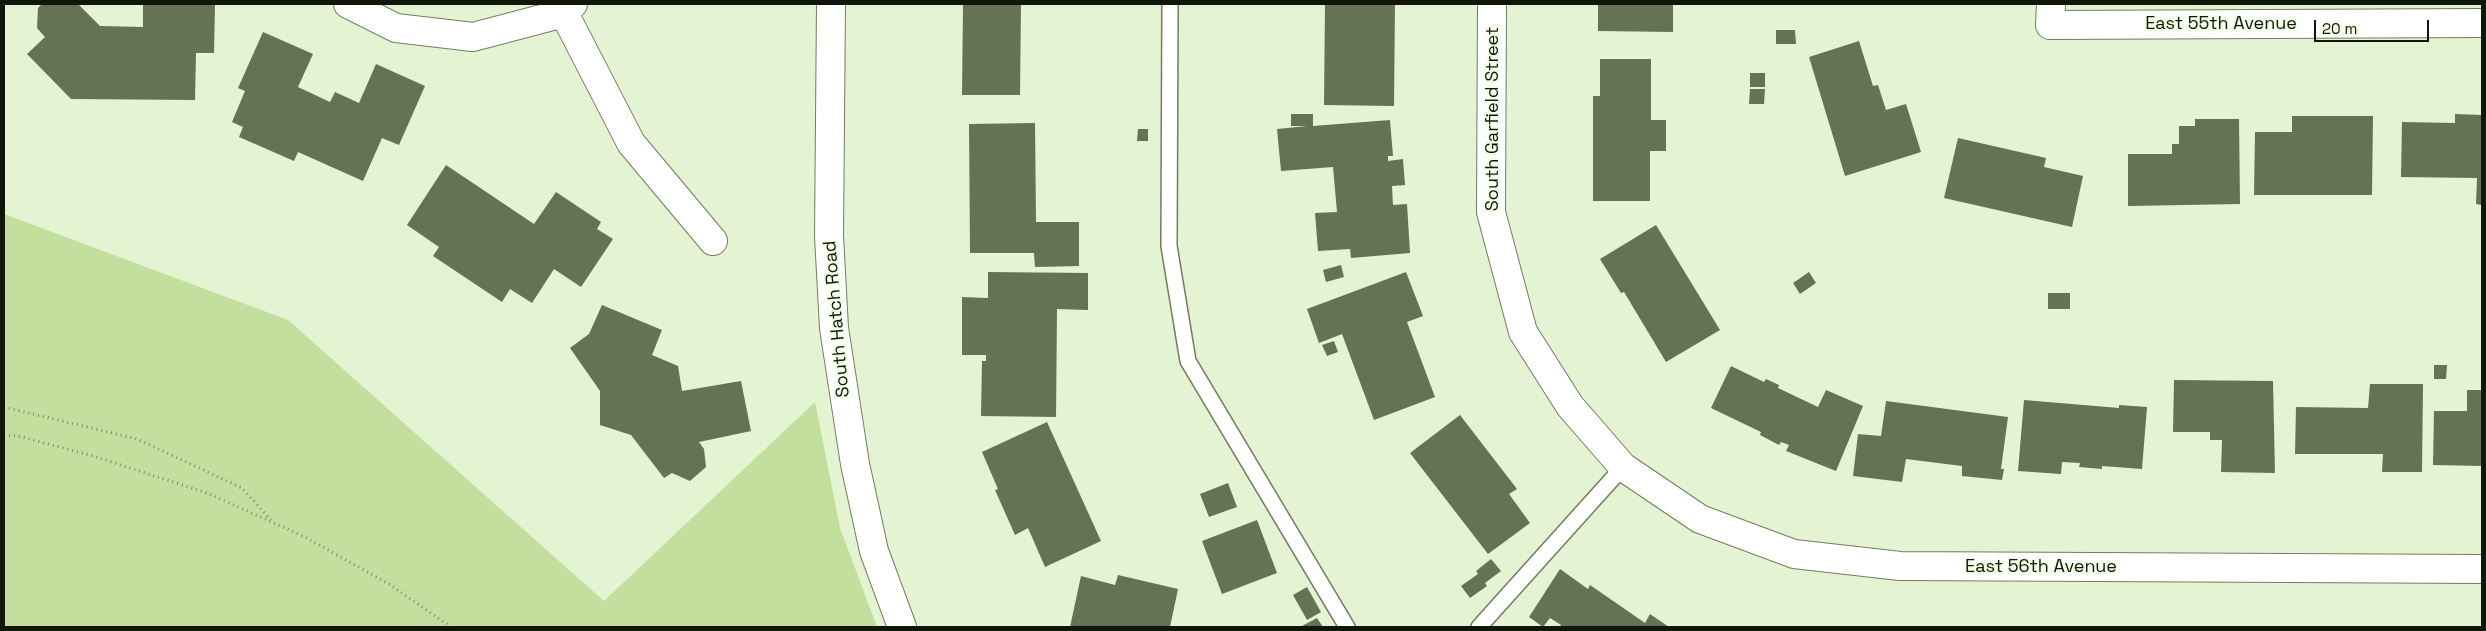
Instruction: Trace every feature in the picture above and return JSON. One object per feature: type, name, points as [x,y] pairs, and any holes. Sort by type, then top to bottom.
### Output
[{"type":"street","points":[[348,4],[396,28],[473,37],[569,8],[631,143],[713,241]]},
{"type":"street","name":"South Hatch Road","points":[[831,4],[828,227],[834,328],[855,464],[874,552],[902,627]]},
{"type":"street","name":"South Garfield Street","points":[[1492,4],[1491,212],[1523,332],[1570,406],[1624,467]]},
{"type":"street","name":"East 55th Avenue","points":[[2050,14],[2482,23]]},
{"type":"street","name":"East 56th Avenue","points":[[1624,467],[1700,519],[1794,554],[1900,566],[2482,570]]},
{"type":"lane","points":[[1170,4],[1169,246],[1188,361],[1347,627]]},
{"type":"lane","points":[[1479,627],[1624,467]]},
{"type":"path","points":[[4,406],[137,439],[242,488],[273,523]]},
{"type":"path","points":[[4,436],[18,436],[93,456],[208,493],[305,537],[389,584],[451,627]]},
{"type":"green space","points":[[4,214],[288,320],[604,601],[815,402],[840,528],[877,627],[4,627]]},
{"type":"building","points":[[42,4],[78,4],[100,26],[143,27],[143,4],[215,4],[214,53],[196,53],[195,100],[71,99],[27,54],[45,37],[37,28],[38,8]]},
{"type":"building","points":[[963,4],[1021,4],[1020,95],[962,95]]},
{"type":"building","points":[[1325,4],[1395,4],[1394,106],[1324,105]]},
{"type":"building","points":[[1598,4],[1673,4],[1673,32],[1598,31]]},
{"type":"building","points":[[1776,30],[1795,30],[1796,44],[1776,44]]},
{"type":"building","points":[[263,32],[313,54],[298,87],[330,102],[335,92],[359,103],[376,64],[425,86],[399,145],[382,138],[363,181],[298,152],[294,161],[239,137],[243,127],[232,122],[245,91],[238,88]]},
{"type":"building","points":[[1859,41],[1873,86],[1878,85],[1886,110],[1906,104],[1921,152],[1845,176],[1809,57]]},
{"type":"building","points":[[1600,59],[1651,59],[1651,120],[1666,120],[1666,151],[1650,151],[1650,201],[1593,201],[1593,96],[1600,96]]},
{"type":"building","points":[[1750,73],[1765,73],[1765,87],[1750,87]]},
{"type":"building","points":[[1750,89],[1765,89],[1764,104],[1749,104]]},
{"type":"building","points":[[1291,114],[1313,114],[1313,126],[1390,120],[1393,156],[1388,156],[1388,161],[1403,159],[1405,185],[1392,186],[1393,205],[1407,204],[1410,253],[1351,258],[1350,249],[1318,251],[1315,213],[1337,212],[1333,167],[1281,171],[1277,129],[1307,126],[1291,126]]},
{"type":"building","points":[[2455,114],[2482,115],[2482,205],[2476,204],[2477,178],[2401,177],[2402,122],[2455,123]]},
{"type":"building","points":[[2292,116],[2373,116],[2372,195],[2254,195],[2255,132],[2292,132]]},
{"type":"building","points":[[2195,119],[2239,119],[2240,204],[2128,206],[2128,154],[2172,154],[2172,144],[2179,144],[2179,126],[2195,126]]},
{"type":"building","points":[[1035,123],[1036,222],[1079,222],[1079,266],[1035,267],[1034,253],[970,253],[969,124]]},
{"type":"building","points":[[1138,129],[1148,129],[1148,141],[1137,141]]},
{"type":"building","points":[[1958,138],[2046,158],[2044,167],[2083,176],[2072,227],[1944,198]]},
{"type":"building","points":[[446,165],[534,224],[556,192],[601,222],[597,229],[613,239],[581,287],[554,269],[532,303],[510,289],[502,302],[433,256],[439,247],[407,225]]},
{"type":"building","points":[[1656,225],[1720,330],[1666,362],[1624,292],[1621,293],[1600,259]]},
{"type":"building","points":[[1341,265],[1344,277],[1326,282],[1323,270]]},
{"type":"building","points":[[988,272],[1088,273],[1088,310],[1057,309],[1056,417],[981,416],[982,361],[986,361],[986,355],[962,355],[962,297],[988,298]]},
{"type":"building","points":[[1406,272],[1423,316],[1407,322],[1435,397],[1374,420],[1342,334],[1319,343],[1307,309]]},
{"type":"building","points":[[1809,272],[1816,283],[1800,294],[1793,283]]},
{"type":"building","points":[[2048,293],[2070,293],[2070,309],[2048,309]]},
{"type":"building","points":[[602,305],[662,330],[652,355],[678,366],[682,391],[741,381],[751,431],[699,442],[704,449],[706,467],[690,481],[672,473],[664,478],[631,435],[600,425],[600,391],[570,348],[589,334]]},
{"type":"building","points":[[1334,341],[1338,352],[1327,356],[1322,345]]},
{"type":"building","points":[[2434,365],[2447,365],[2446,379],[2434,379]]},
{"type":"building","points":[[1731,366],[1764,382],[1766,379],[1779,385],[1778,388],[1818,407],[1826,390],[1863,406],[1836,471],[1786,451],[1789,445],[1781,442],[1779,445],[1760,435],[1761,432],[1711,408]]},
{"type":"building","points":[[2174,380],[2273,381],[2275,473],[2221,472],[2222,440],[2210,440],[2210,432],[2173,432]]},
{"type":"building","points":[[2370,384],[2423,384],[2422,472],[2382,472],[2383,454],[2295,454],[2296,407],[2368,408]]},
{"type":"building","points":[[2467,390],[2482,390],[2482,466],[2433,465],[2434,411],[2467,411]]},
{"type":"building","points":[[2024,400],[2119,408],[2119,405],[2147,407],[2142,469],[2102,466],[2102,469],[2079,467],[2080,463],[2062,462],[2061,474],[2018,471]]},
{"type":"building","points":[[1886,401],[2008,417],[2001,469],[2004,469],[2002,480],[1962,476],[1962,466],[1906,459],[1902,482],[1853,476],[1858,434],[1881,436]]},
{"type":"building","points":[[1460,415],[1517,489],[1509,494],[1530,523],[1488,554],[1410,453]]},
{"type":"building","points":[[1047,422],[1101,541],[1045,567],[1028,528],[1015,535],[995,490],[998,489],[982,452]]},
{"type":"building","points":[[1228,483],[1237,507],[1209,517],[1200,494]]},
{"type":"building","points":[[1257,520],[1277,573],[1222,594],[1202,541]]},
{"type":"building","points":[[1491,559],[1501,571],[1485,583],[1487,586],[1470,598],[1461,586],[1478,574],[1476,571]]},
{"type":"building","points":[[1560,569],[1588,589],[1590,585],[1645,623],[1650,614],[1669,627],[1560,627],[1561,625],[1550,618],[1543,627],[1529,617]]},
{"type":"building","points":[[1118,575],[1178,589],[1170,627],[1070,627],[1081,576],[1115,585]]},
{"type":"building","points":[[1307,587],[1321,612],[1307,620],[1293,595]]},
{"type":"building","points":[[1317,618],[1323,627],[1300,627]]}]
